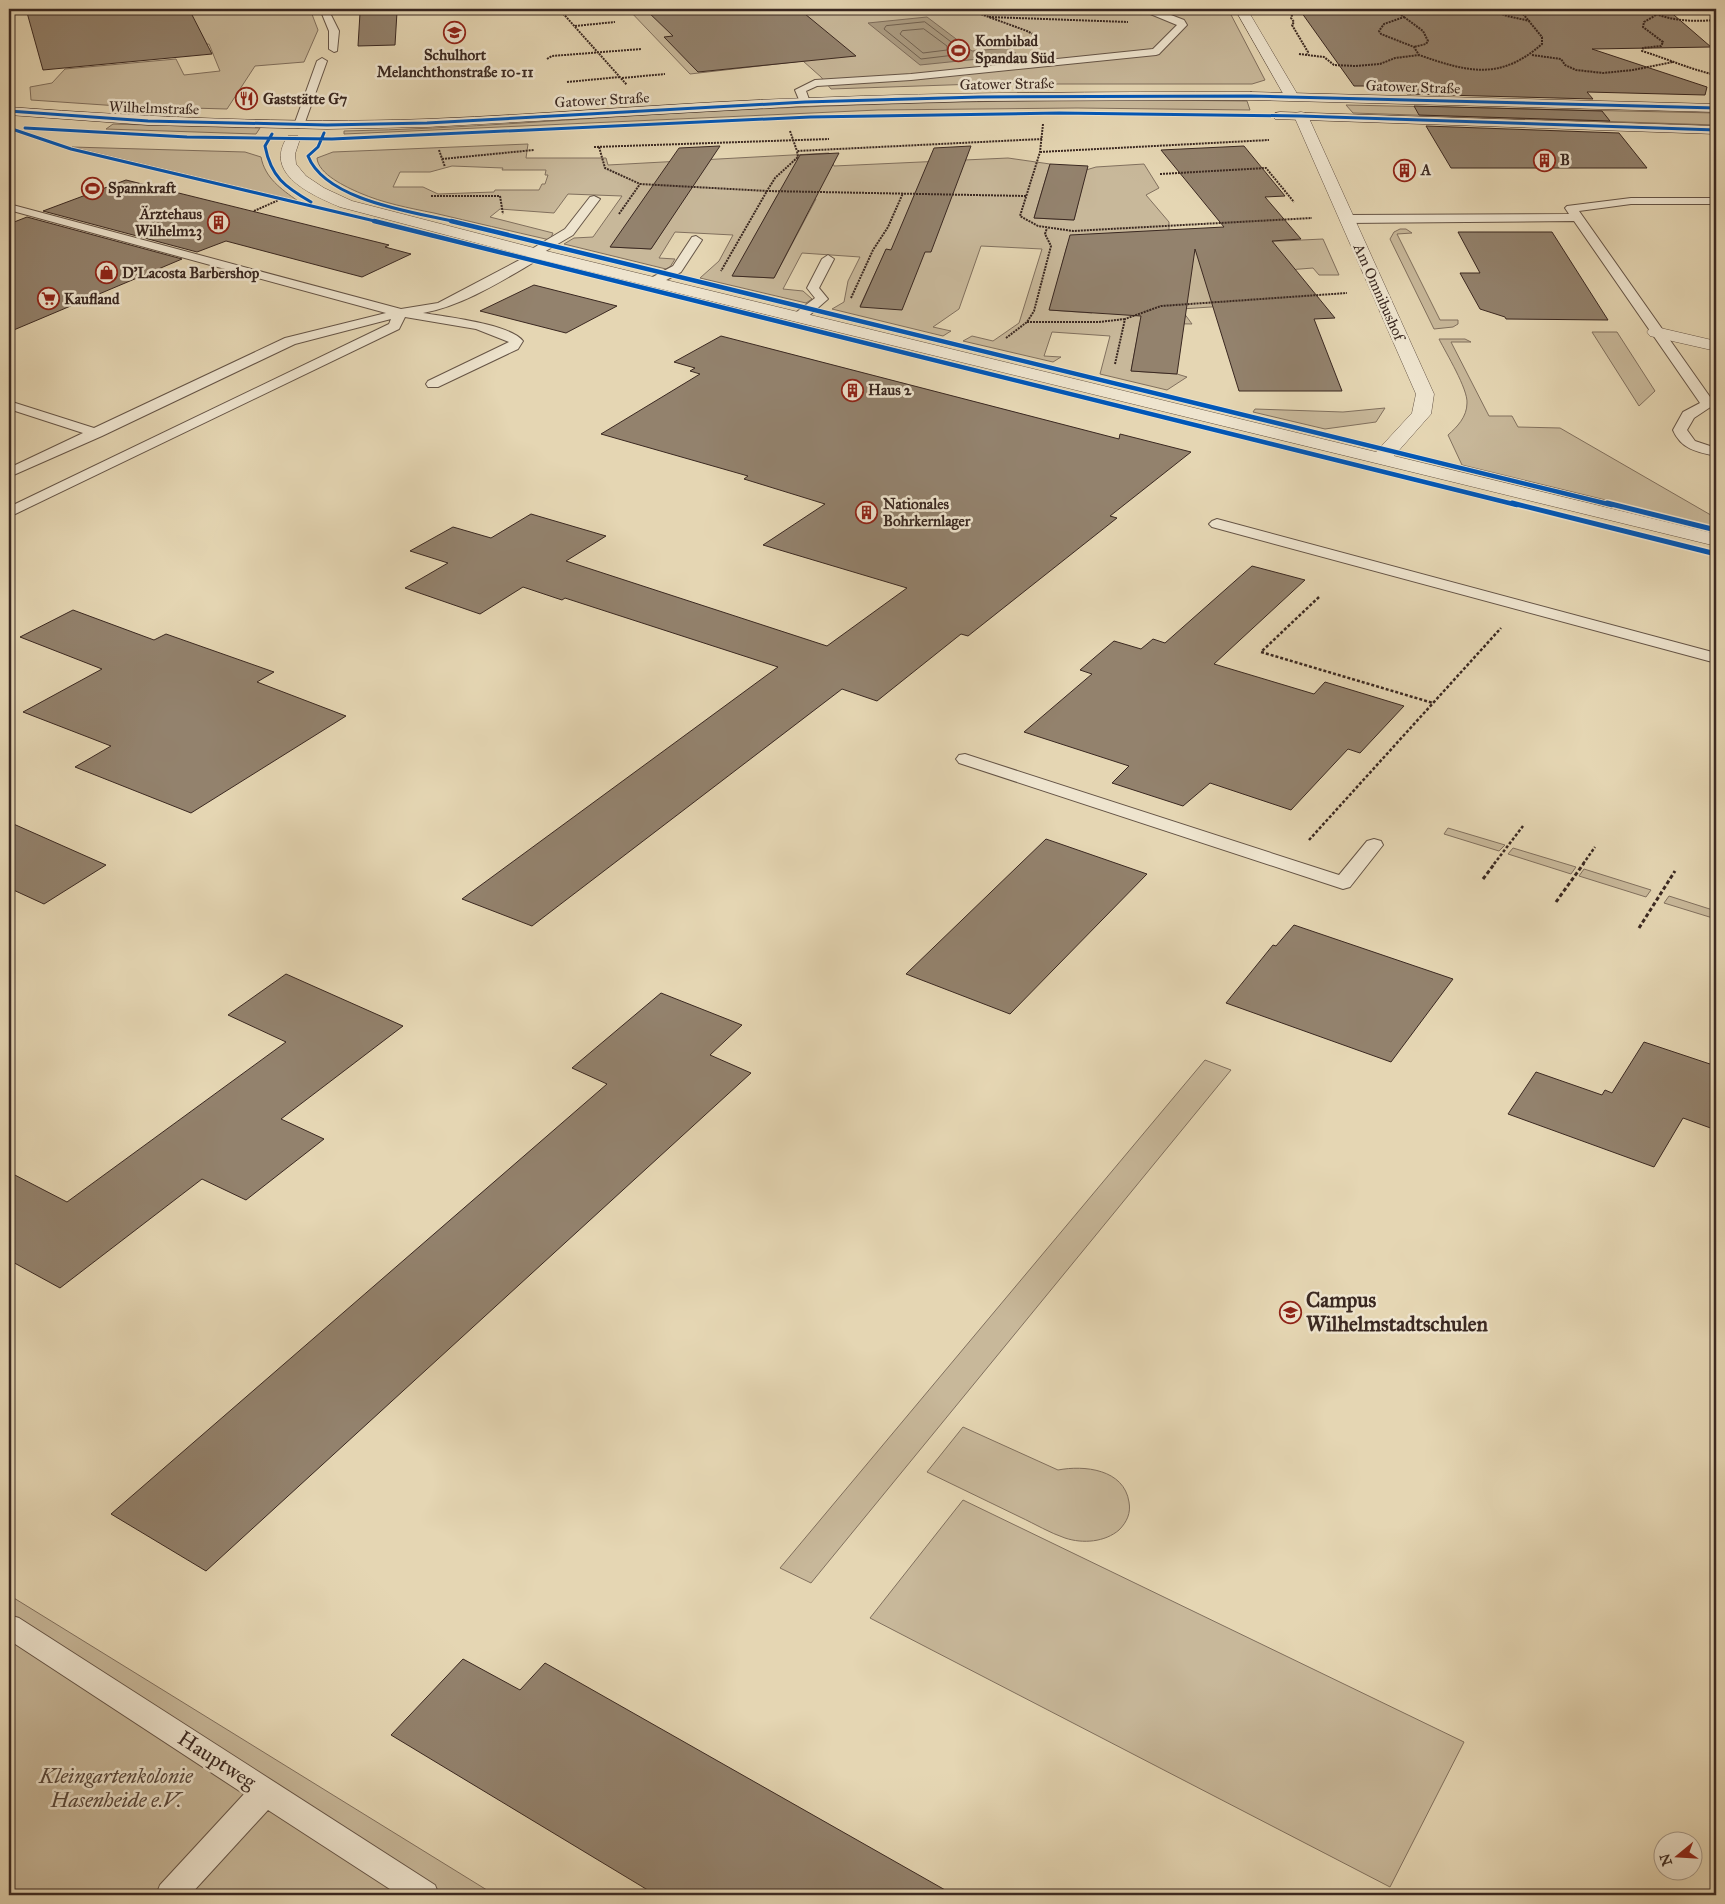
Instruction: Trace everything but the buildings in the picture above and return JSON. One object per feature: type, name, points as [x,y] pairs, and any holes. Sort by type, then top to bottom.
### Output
[{"type":"main road","points":[[1241,9],[1302,116]]},
{"type":"main road","name":"Gatower Straße","points":[[296,132],[805,102],[988,96],[1292,97],[1716,108]]},
{"type":"main road","name":"Wilhelmstraße","points":[[9,111],[296,132]]},
{"type":"main road","name":"Gatower Straße","points":[[296,132],[447,135],[852,116],[1059,113],[1302,116],[1716,130]]},
{"type":"main road","name":"Am Omnibushof","points":[[1302,116],[1425,394],[1421,414],[1382,458]]},
{"type":"main road","points":[[87,133],[106,119]]},
{"type":"main road","name":"Wilhelmstraße","points":[[9,127],[87,133],[187,137],[296,132]]},
{"type":"main road","points":[[296,132],[287,155],[291,168],[301,179],[317,191],[346,204],[653,282],[1716,540]]},
{"type":"main road","points":[[1656,332],[1716,346]]},
{"type":"lane","points":[[324,9],[334,31],[334,49]]},
{"type":"lane","points":[[805,102],[800,90],[815,83],[911,77],[1156,52],[1182,24],[1151,11],[1154,9]]},
{"type":"lane","points":[[296,132],[308,104],[322,61]]},
{"type":"lane","points":[[9,473],[290,341],[401,313],[441,306],[504,275],[569,232],[594,199]]},
{"type":"lane","points":[[1344,213],[1575,213],[1631,201],[1716,201]]},
{"type":"lane","points":[[9,207],[401,313],[478,326],[512,337],[516,341],[513,346],[434,384]]},
{"type":"lane","points":[[1575,213],[1656,332],[1708,404],[1688,416],[1680,430],[1682,436],[1691,446],[1716,452]]},
{"type":"lane","points":[[653,282],[677,269],[696,240]]},
{"type":"lane","points":[[799,317],[822,299],[813,288],[828,259]]},
{"type":"lane","points":[[9,513],[394,326],[401,313],[440,292],[460,283],[504,275]]},
{"type":"lane","points":[[9,405],[96,433]]},
{"type":"lane","points":[[1217,524],[1716,658]]},
{"type":"lane","points":[[965,759],[1343,883],[1374,845]]},
{"type":"lane","name":"Hauptweg","points":[[9,1626],[424,1895]]},
{"type":"lane","points":[[172,1895],[266,1792]]},
{"type":"path","points":[[559,9],[627,86]]},
{"type":"path","points":[[967,9],[1028,31],[1073,61]]},
{"type":"path","points":[[1294,9],[1292,18],[1294,22],[1292,25],[1308,52],[1307,54]]},
{"type":"path","points":[[1394,9],[1423,31],[1428,41],[1414,47]]},
{"type":"path","points":[[1488,9],[1507,16],[1531,21]]},
{"type":"path","points":[[1267,54],[1307,54],[1324,57],[1334,65],[1375,65],[1395,58],[1419,55],[1445,65],[1479,69],[1509,67],[1532,55],[1542,44],[1543,40],[1532,27],[1531,21],[1519,9]]},
{"type":"path","points":[[1645,9],[1656,15],[1674,19],[1716,20]]},
{"type":"path","points":[[1656,15],[1644,22],[1644,27],[1663,42],[1661,46],[1643,48],[1642,51],[1698,72],[1716,74]]},
{"type":"path","points":[[989,17],[1182,24]]},
{"type":"path","points":[[1404,18],[1384,24],[1379,31],[1381,34],[1414,47],[1419,55]]},
{"type":"path","points":[[574,26],[615,22]]},
{"type":"path","points":[[547,59],[552,56],[642,50]]},
{"type":"path","points":[[1532,55],[1561,59],[1565,65],[1578,70],[1598,72],[1630,71],[1673,62]]},
{"type":"path","points":[[567,82],[664,74]]},
{"type":"path","points":[[1044,122],[1040,152],[1020,216],[1026,222],[1047,228],[1073,231],[1320,217]]},
{"type":"path","points":[[718,277],[775,178],[798,157],[798,151],[789,128]]},
{"type":"path","points":[[594,147],[829,139]]},
{"type":"path","points":[[798,151],[1042,139]]},
{"type":"path","points":[[1040,152],[1276,140]]},
{"type":"path","points":[[437,147],[445,167]]},
{"type":"path","points":[[598,147],[605,168],[634,182],[767,191],[1026,196]]},
{"type":"path","points":[[442,160],[464,156],[534,150]]},
{"type":"path","points":[[1160,174],[1266,168],[1294,202]]},
{"type":"path","points":[[848,305],[873,250],[888,228],[903,194]]},
{"type":"path","points":[[427,196],[500,196],[503,214]]},
{"type":"path","points":[[254,211],[282,199]]},
{"type":"path","points":[[1004,340],[1027,322],[1034,311],[1051,246],[1045,234],[1047,228]]},
{"type":"path","points":[[1027,322],[1099,322],[1125,319],[1161,306],[1354,293]]},
{"type":"path","points":[[1115,364],[1125,319]]},
{"type":"path","points":[[1319,597],[1261,652],[1433,703]]},
{"type":"path","points":[[1287,864],[1522,606]]},
{"type":"path","points":[[1483,879],[1523,826]]},
{"type":"path","points":[[1556,902],[1595,847]]},
{"type":"path","points":[[1639,928],[1675,872]]},
{"type":"path","points":[[1713,951],[1716,945]]},
{"type":"green space","points":[[310,9],[318,30],[304,62],[255,66],[227,109],[119,106],[31,100],[30,87],[52,83],[65,69],[176,59],[184,75],[220,71],[209,44],[144,49],[159,10]]},
{"type":"green space","name":"Kombibad Spandau Süd","points":[[628,9],[1228,9],[1265,80],[1252,84],[977,84],[831,89],[803,61],[690,74]]},
{"type":"green space","points":[[1247,101],[1250,110],[1077,108],[878,110],[344,134],[344,131],[432,128],[654,114],[809,107],[976,102]]},
{"type":"green space","points":[[1346,105],[1716,113],[1716,125],[1353,113]]},
{"type":"green space","points":[[113,124],[260,128],[256,134],[106,129]]},
{"type":"green space","points":[[528,144],[526,158],[606,158],[608,165],[829,153],[834,166],[1008,158],[1050,164],[1034,218],[1074,220],[1086,170],[1096,167],[1144,164],[1159,188],[1146,195],[1169,222],[1169,230],[1107,248],[1067,246],[1050,310],[1092,313],[1106,253],[1116,249],[1323,239],[1339,275],[1319,275],[1313,268],[1224,275],[1240,305],[1181,309],[1192,324],[1140,323],[1131,371],[1177,374],[1187,377],[1167,390],[1100,374],[1110,336],[1052,332],[1044,356],[1061,357],[1053,362],[963,341],[972,336],[993,341],[1019,323],[1042,249],[981,246],[959,309],[933,327],[951,331],[943,336],[832,309],[844,302],[848,281],[860,257],[802,253],[783,289],[803,291],[812,299],[806,303],[700,278],[719,261],[733,235],[675,232],[659,258],[675,259],[670,267],[666,269],[564,244],[574,238],[593,237],[622,196],[568,194],[554,213],[500,209],[490,217],[553,233],[550,240],[396,205],[360,193],[327,175],[322,169],[317,158],[333,152]],"holes":[[[452,166],[503,168],[502,170],[546,170],[545,175],[548,175],[545,184],[542,184],[539,190],[495,190],[494,192],[438,194],[423,187],[393,187],[400,172],[430,172]],[[651,189],[689,191],[651,249],[611,247]],[[777,196],[816,199],[774,278],[733,276]],[[886,250],[891,250],[902,309],[860,306]]]},
{"type":"green space","points":[[72,147],[245,152],[261,157],[270,177],[298,201]]},
{"type":"green space","points":[[1406,229],[1412,233],[1397,234],[1440,320],[1458,320],[1458,324],[1453,327],[1434,329],[1390,239],[1394,232]]},
{"type":"green space","points":[[1592,332],[1617,332],[1655,391],[1639,406]]},
{"type":"green space","points":[[1439,339],[1465,339],[1471,342],[1451,342],[1489,416],[1512,416],[1518,427],[1560,428],[1716,518],[1716,527],[1462,465],[1448,435],[1463,417],[1467,408],[1466,397],[1460,380]]},
{"type":"green space","points":[[1385,408],[1376,422],[1325,429],[1253,412],[1255,409],[1343,412]]},
{"type":"green space","points":[[1448,828],[1505,845],[1499,851],[1444,834]]},
{"type":"green space","points":[[1513,848],[1576,867],[1571,874],[1508,854]]},
{"type":"green space","points":[[1584,869],[1651,890],[1646,897],[1579,876]]},
{"type":"green space","points":[[1669,896],[1716,911],[1716,919],[1664,903]]},
{"type":"green space","points":[[1205,1060],[1231,1070],[811,1583],[780,1568]]},
{"type":"green space","points":[[963,1427],[1058,1470],[1091,1469],[1111,1476],[1126,1491],[1129,1502],[1129,1514],[1126,1521],[1119,1530],[1107,1537],[1094,1541],[1072,1540],[1048,1531],[927,1472]]},
{"type":"green space","points":[[963,1500],[1464,1742],[1390,1887],[870,1618]]},
{"type":"green space","name":"Kleingartenkolonie Hasenheide e.V.","points":[[9,1595],[495,1895],[9,1895]]},
{"type":"water","points":[[927,17],[972,51],[1009,48],[1018,55],[920,65],[868,23]]},
{"type":"cycle path","points":[[9,111],[148,121],[327,125],[427,123],[805,102],[979,97],[1251,96],[1716,108]]},
{"type":"cycle path","points":[[25,128],[187,137],[332,139],[810,117],[1059,113],[1301,116],[1716,130]]},
{"type":"cycle path","points":[[9,128],[71,149],[341,213],[1716,554]]},
{"type":"cycle path","points":[[324,133],[318,147],[308,156],[311,164],[317,172],[334,185],[373,202],[1716,530]]},
{"type":"cycle path","points":[[272,134],[265,146],[270,166],[286,186],[311,202]]},
{"type":"place","name":"Schulhort Melanchthonstraße 10-11","points":[[455,32]]},
{"type":"place","name":"Kombibad Spandau Süd","points":[[959,50]]},
{"type":"place","name":"Gaststätte G7","points":[[247,99]]},
{"type":"place","name":"B","points":[[1544,160]]},
{"type":"place","name":"A","points":[[1405,170]]},
{"type":"place","name":"Spannkraft","points":[[92,188]]},
{"type":"place","name":"Ärztehaus Wilhelm23","points":[[218,223]]},
{"type":"place","name":"D’Lacosta Barbershop","points":[[106,273]]},
{"type":"place","name":"Kaufland","points":[[48,299]]},
{"type":"place","name":"Haus 2","points":[[852,390]]},
{"type":"place","name":"Nationales Bohrkernlager","points":[[867,513]]},
{"type":"place","name":"Campus Wilhelmstadtschulen","points":[[1290,1312]]}]
